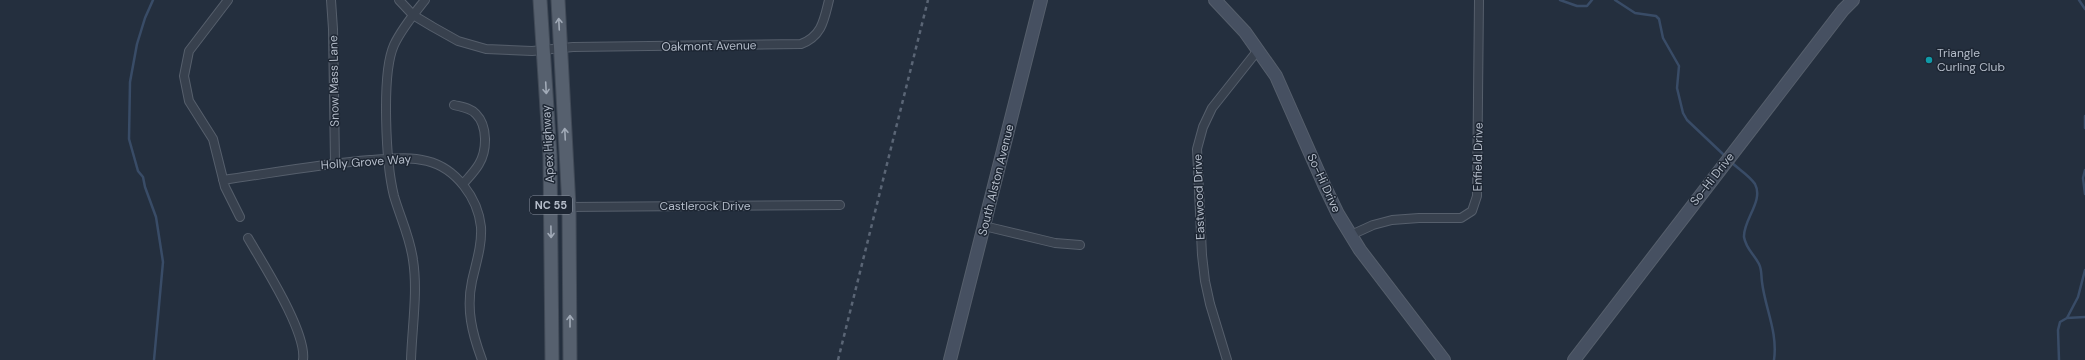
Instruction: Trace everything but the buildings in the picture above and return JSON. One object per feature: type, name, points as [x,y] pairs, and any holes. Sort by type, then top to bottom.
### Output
[{"type":"main road","name":"Apex Highway","points":[[540,0],[550,170],[552,360]]},
{"type":"main road","name":"Apex Highway","points":[[558,0],[569,207],[570,360]]},
{"type":"street","points":[[228,0],[189,51],[184,76],[189,101],[217,149],[224,180],[240,217]]},
{"type":"street","name":"Snow Mass Lane","points":[[331,0],[333,23],[334,163]]},
{"type":"street","name":"Oakmont Avenue","points":[[399,0],[413,15],[458,41],[486,49],[532,51],[560,48],[801,44],[808,42],[820,31],[829,0]]},
{"type":"street","points":[[410,360],[415,290],[413,261],[409,240],[394,196],[388,159],[387,74],[394,46],[405,26],[425,0]]},
{"type":"street","name":"South Alston Avenue","points":[[950,360],[1041,0]]},
{"type":"street","name":"So-Hi Drive","points":[[1215,0],[1258,50],[1285,93],[1325,187],[1351,235],[1444,360]]},
{"type":"street","name":"Enfield Drive","points":[[1351,235],[1383,222],[1412,218],[1461,218],[1472,211],[1478,196],[1479,0]]},
{"type":"street","name":"So-Hi Drive","points":[[1574,360],[1843,5],[1853,0]]},
{"type":"street","name":"Eastwood Drive","points":[[1227,360],[1210,304],[1202,255],[1197,150],[1203,127],[1212,108],[1258,50]]},
{"type":"street","points":[[454,105],[468,108],[477,115],[482,125],[485,142],[480,163],[464,184]]},
{"type":"street","name":"Holly Grove Way","points":[[224,180],[334,163],[402,158],[429,162],[444,168],[464,184],[478,210],[481,227],[480,245],[472,280],[468,309],[470,325],[482,360]]},
{"type":"street","name":"Castlerock Drive","points":[[569,207],[840,205]]},
{"type":"street","points":[[984,226],[1054,243],[1080,245]]},
{"type":"street","points":[[248,238],[298,331],[304,355],[303,360]]},
{"type":"waterway","points":[[153,0],[145,18],[137,44],[130,82],[129,139],[138,171],[143,177],[156,217],[163,262],[154,360]]},
{"type":"waterway","points":[[1560,0],[1577,6],[1587,6],[1592,0]]},
{"type":"waterway","points":[[1615,0],[1635,13],[1656,16],[1659,19],[1663,38],[1679,66],[1677,88],[1683,113],[1687,120],[1725,156]]},
{"type":"waterway","points":[[2079,0],[2085,9]]},
{"type":"waterway","points":[[2085,116],[2085,128]]},
{"type":"waterway","points":[[1730,161],[1753,181],[1757,190],[1757,197],[1744,237],[1746,245],[1761,268],[1762,282],[1773,330],[1775,350],[1774,360]]},
{"type":"waterway","points":[[2085,170],[2083,178],[2085,194]]},
{"type":"waterway","points":[[2067,318],[2078,297],[2085,270]]},
{"type":"waterway","points":[[2059,360],[2058,330],[2060,322],[2067,318],[2085,317]]},
{"type":"railway","points":[[838,360],[928,0]]},
{"type":"place","name":"Triangle Curling Club","points":[[1929,60]]}]
